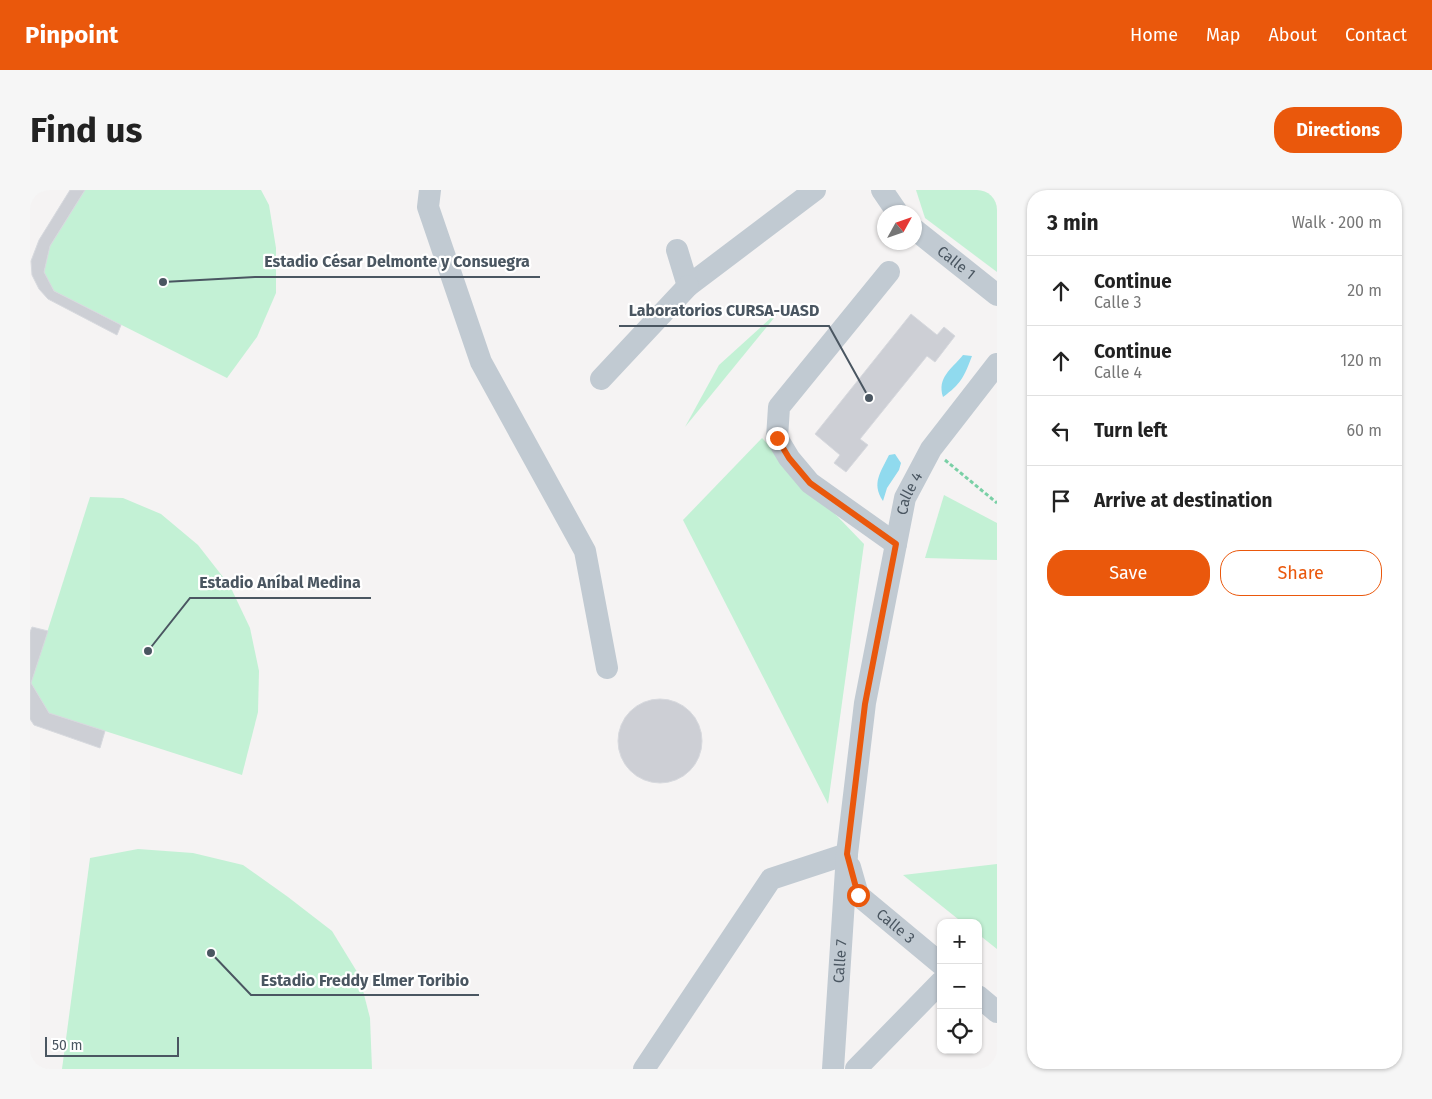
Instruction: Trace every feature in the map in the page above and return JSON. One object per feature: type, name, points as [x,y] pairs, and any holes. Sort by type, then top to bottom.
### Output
[{"type":"street","points":[[430,190],[428,207],[482,362],[586,551],[607,668]]},
{"type":"street","points":[[601,379],[688,286],[815,190]]},
{"type":"street","points":[[882,190],[894,205]]},
{"type":"street","points":[[898,190],[899,205]]},
{"type":"street","name":"Calle 1","points":[[922,235],[997,295]]},
{"type":"street","points":[[677,250],[688,286]]},
{"type":"street","points":[[889,272],[779,407],[777,438],[789,458],[810,483],[896,544]]},
{"type":"street","name":"Calle 4","points":[[847,854],[865,704],[905,498],[931,449],[997,364]]},
{"type":"street","points":[[644,1069],[771,879],[847,854]]},
{"type":"street","name":"Calle 3","points":[[847,854],[858,895],[937,961]]},
{"type":"street","name":"Calle 7","points":[[833,1069],[847,854]]},
{"type":"street","points":[[856,1069],[937,986]]},
{"type":"street","points":[[982,999],[997,1012]]},
{"type":"path","points":[[931,449],[997,503]]},
{"type":"green space","points":[[85,190],[261,190],[269,205],[276,248],[276,293],[257,337],[227,378],[54,291],[44,272],[50,246]]},
{"type":"green space","points":[[916,190],[997,190],[997,272],[925,218]]},
{"type":"green space","points":[[783,307],[685,427],[719,365]]},
{"type":"green space","points":[[762,438],[864,544],[828,804],[683,520]]},
{"type":"green space","points":[[944,495],[997,523],[997,560],[925,558]]},
{"type":"green space","points":[[90,497],[123,498],[161,514],[198,545],[230,586],[250,628],[259,671],[258,712],[242,775],[49,713],[31,683]]},
{"type":"green space","points":[[138,849],[193,853],[243,865],[332,931],[359,975],[370,1018],[372,1069],[62,1069],[90,858]]},
{"type":"green space","points":[[997,864],[997,949],[982,937],[982,919],[958,919],[903,875]]},
{"type":"water","points":[[963,355],[972,356],[967,369],[958,384],[943,397],[942,384],[946,374]]},
{"type":"water","points":[[895,454],[901,463],[899,470],[887,488],[883,501],[879,495],[878,478],[889,455]]},
{"type":"building","points":[[70,190],[85,190],[50,246],[44,272],[54,291],[121,325],[117,335],[48,299],[39,289],[32,275],[31,261],[39,240]]},
{"type":"building","points":[[911,314],[937,335],[944,327],[955,336],[935,362],[927,356],[860,439],[868,445],[846,472],[834,463],[840,455],[815,434]]},
{"type":"building","points":[[32,627],[48,631],[31,683],[49,713],[105,731],[100,748],[34,725],[30,719],[30,632]]},
{"type":"building","points":[[652,699],[668,699],[684,706],[695,717],[702,733],[699,757],[690,771],[684,776],[668,783],[652,783],[636,776],[625,765],[618,749],[618,733],[625,717],[636,706]]},
{"type":"place","name":"Estadio César Delmonte y Consuegra","points":[[163,282]]},
{"type":"place","name":"Laboratorios CURSA-UASD","points":[[869,398]]},
{"type":"place","name":"Estadio Aníbal Medina","points":[[148,651]]},
{"type":"place","name":"Estadio Freddy Elmer Toribio","points":[[211,953]]},
{"type":"route","points":[[777,438],[789,458],[810,483],[896,544],[865,704],[847,854],[858,895]]}]
